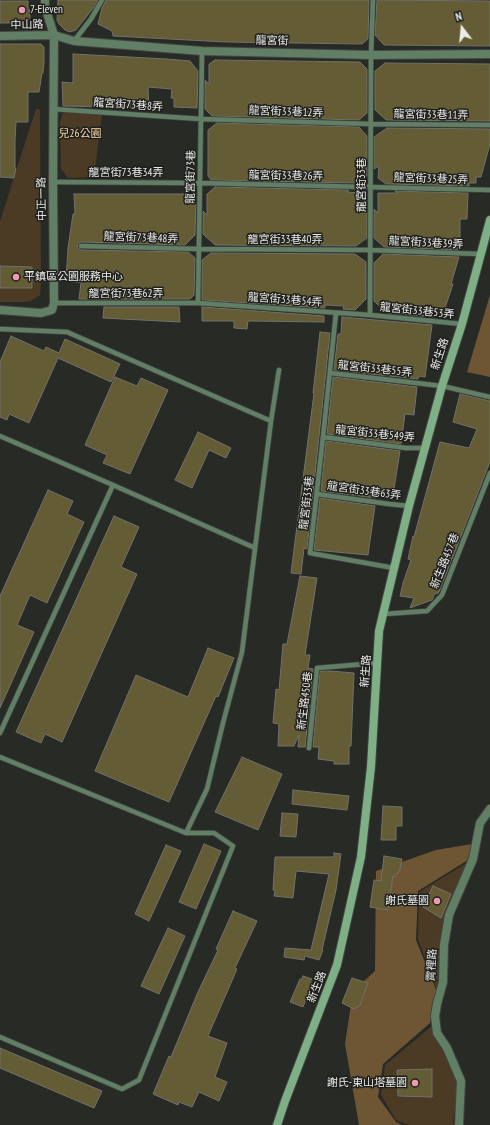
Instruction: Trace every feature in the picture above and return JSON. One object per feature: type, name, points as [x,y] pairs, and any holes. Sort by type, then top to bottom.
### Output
[{"type":"street","name":"中正一路","points":[[45,0],[45,7],[54,35],[52,182],[54,303]]},
{"type":"street","name":"中山路","points":[[0,36],[54,35]]},
{"type":"street","name":"龍宮街","points":[[54,35],[74,41],[202,51],[372,55],[490,54]]},
{"type":"street","name":"新生路","points":[[278,1125],[285,1101],[337,965],[361,857],[371,767],[380,631],[409,506],[489,225]]},
{"type":"street","points":[[0,310],[41,313],[52,310],[54,303]]},
{"type":"street","name":"霄裡路","points":[[459,1125],[461,1081],[447,1048],[437,1033],[435,1016],[443,982],[444,945],[449,916],[473,859],[480,823],[490,809]]},
{"type":"lane","points":[[74,41],[102,0]]},
{"type":"lane","name":"龍宮街33巷","points":[[370,315],[373,0]]},
{"type":"lane","name":"龍宮街73巷","points":[[198,303],[202,51]]},
{"type":"lane","name":"龍宮街73巷8弄","points":[[53,109],[201,118]]},
{"type":"lane","name":"龍宮街33巷12弄","points":[[201,118],[371,124]]},
{"type":"lane","name":"龍宮街33巷11弄","points":[[371,124],[490,125]]},
{"type":"lane","name":"龍宮街73巷34弄","points":[[52,182],[200,183]]},
{"type":"lane","name":"龍宮街33巷26弄","points":[[200,183],[371,186]]},
{"type":"lane","name":"龍宮街33巷25弄","points":[[371,186],[490,190]]},
{"type":"lane","name":"龍宮街73巷48弄","points":[[82,246],[199,249]]},
{"type":"lane","name":"龍宮街33巷40弄","points":[[199,249],[370,250]]},
{"type":"lane","name":"龍宮街33巷39弄","points":[[370,250],[480,254]]},
{"type":"lane","name":"龍宮街73巷62弄","points":[[54,303],[198,303]]},
{"type":"lane","name":"龍宮街33巷54弄","points":[[198,303],[370,315]]},
{"type":"lane","name":"龍宮街33巷","points":[[336,313],[310,552],[394,568]]},
{"type":"lane","name":"龍宮街33巷53弄","points":[[370,315],[462,324]]},
{"type":"lane","points":[[0,329],[67,332],[271,421]]},
{"type":"lane","points":[[186,833],[207,789],[242,652],[271,421],[279,370]]},
{"type":"lane","name":"龍宮街33巷55弄","points":[[330,373],[442,386],[490,397]]},
{"type":"lane","points":[[0,436],[113,484],[255,548]]},
{"type":"lane","name":"龍宮街33巷549弄","points":[[323,437],[406,448],[425,448]]},
{"type":"lane","name":"新生路457巷","points":[[384,614],[428,611],[442,595],[490,473]]},
{"type":"lane","points":[[0,732],[113,484]]},
{"type":"lane","name":"龍宮街33巷63弄","points":[[317,494],[409,506]]},
{"type":"lane","name":"新生路450巷","points":[[308,748],[317,668],[377,663]]},
{"type":"lane","points":[[0,757],[186,833],[214,833],[233,846],[139,1080],[122,1089],[0,1037]]},
{"type":"green space","name":"兒26公園","points":[[36,109],[40,109],[40,295],[31,301],[0,302],[0,221]]},
{"type":"green space","name":"兒26公園","points":[[63,113],[102,114],[94,177],[68,178],[61,169],[60,122]]},
{"type":"green space","points":[[470,861],[445,918],[437,990],[418,939],[419,892]]},
{"type":"green space","points":[[432,1026],[434,1035],[456,1075],[457,1092],[453,1122],[454,1125],[409,1125],[396,1120],[381,1095],[385,1065]]},
{"type":"shaded area","points":[[490,295],[490,377],[467,372]]},
{"type":"shaded area","points":[[472,844],[468,860],[418,891],[416,940],[437,992],[430,1023],[383,1064],[378,1097],[396,1122],[402,1125],[359,1125],[345,1044],[353,991],[375,971],[376,871],[436,850]]},
{"type":"building","points":[[58,0],[98,0],[76,30],[70,32],[65,30],[57,20]]},
{"type":"building","points":[[106,0],[369,0],[368,39],[362,44],[226,42],[113,36],[112,31],[98,24],[102,8]]},
{"type":"building","points":[[377,0],[490,1],[490,46],[384,45],[375,35]]},
{"type":"building","points":[[0,1],[28,1],[30,17],[28,21],[21,21],[21,23],[0,23]]},
{"type":"building","points":[[0,44],[41,44],[44,47],[43,73],[39,92],[28,92],[28,122],[16,122],[16,168],[14,178],[0,177]]},
{"type":"building","points":[[73,54],[190,61],[198,71],[197,108],[174,107],[174,98],[171,98],[172,89],[148,87],[149,108],[63,106],[62,82],[73,83]]},
{"type":"building","points":[[215,60],[360,62],[367,69],[367,113],[359,120],[212,116],[205,109],[205,80],[209,84],[209,64]]},
{"type":"building","points":[[385,63],[490,64],[490,121],[386,120],[375,110],[375,71]]},
{"type":"building","points":[[217,123],[359,127],[367,136],[367,176],[358,183],[211,180],[208,176],[208,130]]},
{"type":"building","points":[[387,128],[490,129],[490,144],[481,177],[476,177],[476,183],[469,183],[469,186],[386,184],[378,178],[379,166],[374,169],[374,137]]},
{"type":"building","points":[[215,187],[349,190],[347,192],[360,193],[367,200],[367,238],[356,246],[215,245],[203,234],[203,211],[207,215],[207,194]]},
{"type":"building","points":[[395,191],[468,193],[467,219],[460,219],[460,250],[384,247],[374,238],[374,209],[378,213],[378,193],[398,193]]},
{"type":"building","points":[[74,194],[185,194],[196,204],[195,235],[185,245],[81,242],[77,246],[81,250],[188,252],[195,258],[194,295],[190,299],[79,299],[81,283],[66,280],[68,248],[73,214],[75,214]]},
{"type":"building","points":[[211,253],[355,254],[366,262],[366,299],[355,310],[343,309],[344,306],[325,305],[325,308],[202,300],[202,260]]},
{"type":"building","points":[[383,254],[459,257],[451,284],[453,284],[444,311],[434,311],[433,317],[387,313],[374,301],[374,263]]},
{"type":"building","name":"平鎮區公園服務中心","points":[[0,266],[32,267],[32,288],[0,288]]},
{"type":"building","points":[[104,307],[179,307],[180,322],[103,318]]},
{"type":"building","points":[[202,307],[324,316],[324,322],[248,321],[247,329],[234,328],[234,321],[202,321]]},
{"type":"building","points":[[342,317],[432,325],[425,377],[419,376],[418,379],[334,370],[338,334],[341,334]]},
{"type":"building","points":[[320,332],[330,333],[307,549],[304,548],[301,574],[291,573],[314,393]]},
{"type":"building","points":[[11,336],[44,351],[46,347],[59,353],[65,339],[120,364],[111,382],[58,358],[29,423],[9,414],[7,420],[0,417],[0,362]]},
{"type":"building","points":[[115,377],[137,386],[141,378],[168,390],[130,474],[103,463],[107,455],[85,445]]},
{"type":"building","points":[[333,377],[417,387],[414,415],[405,414],[401,444],[327,434]]},
{"type":"building","points":[[460,394],[490,401],[490,462],[439,592],[437,594],[435,593],[432,600],[410,608],[414,598],[400,596],[411,560],[408,559],[413,536],[414,537],[440,442],[469,448],[477,429],[453,422]]},
{"type":"building","points":[[198,432],[231,448],[226,458],[209,450],[192,488],[175,480]]},
{"type":"building","points":[[326,441],[400,451],[393,495],[377,493],[376,498],[321,491]]},
{"type":"building","points":[[48,490],[73,501],[67,514],[84,522],[47,603],[30,595],[17,625],[34,632],[0,708],[0,596]]},
{"type":"building","points":[[320,498],[375,506],[368,555],[314,550]]},
{"type":"building","points":[[114,516],[139,527],[121,567],[137,574],[62,742],[45,734],[41,743],[16,732]]},
{"type":"building","points":[[300,576],[317,578],[305,655],[310,655],[308,668],[313,669],[305,747],[298,747],[299,735],[294,746],[278,746],[279,724],[273,723],[276,689],[279,690],[283,644],[287,644]]},
{"type":"building","points":[[208,648],[234,658],[218,697],[216,696],[169,802],[95,771],[136,675],[188,697]]},
{"type":"building","points":[[320,671],[354,673],[349,764],[334,764],[334,761],[318,759],[319,747],[313,747]]},
{"type":"building","points":[[242,757],[282,774],[258,830],[215,812]]},
{"type":"building","points":[[293,790],[349,796],[347,810],[292,804]]},
{"type":"building","points":[[383,806],[402,807],[402,826],[396,826],[396,840],[381,840]]},
{"type":"building","points":[[282,813],[298,814],[296,837],[280,836]]},
{"type":"building","points":[[204,844],[221,851],[196,909],[179,902]]},
{"type":"building","points":[[166,845],[181,851],[149,921],[135,914]]},
{"type":"building","points":[[334,853],[341,854],[336,890],[323,950],[319,960],[305,956],[304,960],[284,957],[285,948],[311,950],[329,874],[296,871],[293,898],[274,896],[275,857],[334,857]]},
{"type":"building","points":[[384,856],[402,859],[398,873],[395,877],[393,876],[388,910],[370,907],[374,880],[381,881]]},
{"type":"building","name":"謝氏墓園","points":[[433,886],[451,894],[441,918],[423,907]]},
{"type":"building","points":[[233,911],[257,921],[235,968],[237,969],[208,1036],[227,1043],[215,1077],[227,1082],[219,1101],[199,1092],[192,1107],[179,1102],[178,1105],[153,1094],[218,950],[216,949]]},
{"type":"building","points":[[168,928],[185,936],[159,994],[141,986]]},
{"type":"building","points":[[303,976],[312,979],[310,982],[312,983],[303,1007],[290,1002],[300,979],[302,979]]},
{"type":"building","points":[[352,978],[368,983],[360,1005],[354,1009],[342,1003]]},
{"type":"building","points":[[0,1048],[102,1091],[94,1108],[0,1068]]},
{"type":"building","name":"謝氏-東山塔墓園","points":[[432,1069],[432,1097],[398,1096],[397,1070]]},
{"type":"place","name":"7-Eleven","points":[[22,10]]},
{"type":"place","name":"平鎮區公園服務中心","points":[[16,277]]},
{"type":"place","name":"謝氏墓園","points":[[437,901]]},
{"type":"place","name":"謝氏-東山塔墓園","points":[[415,1083]]}]
